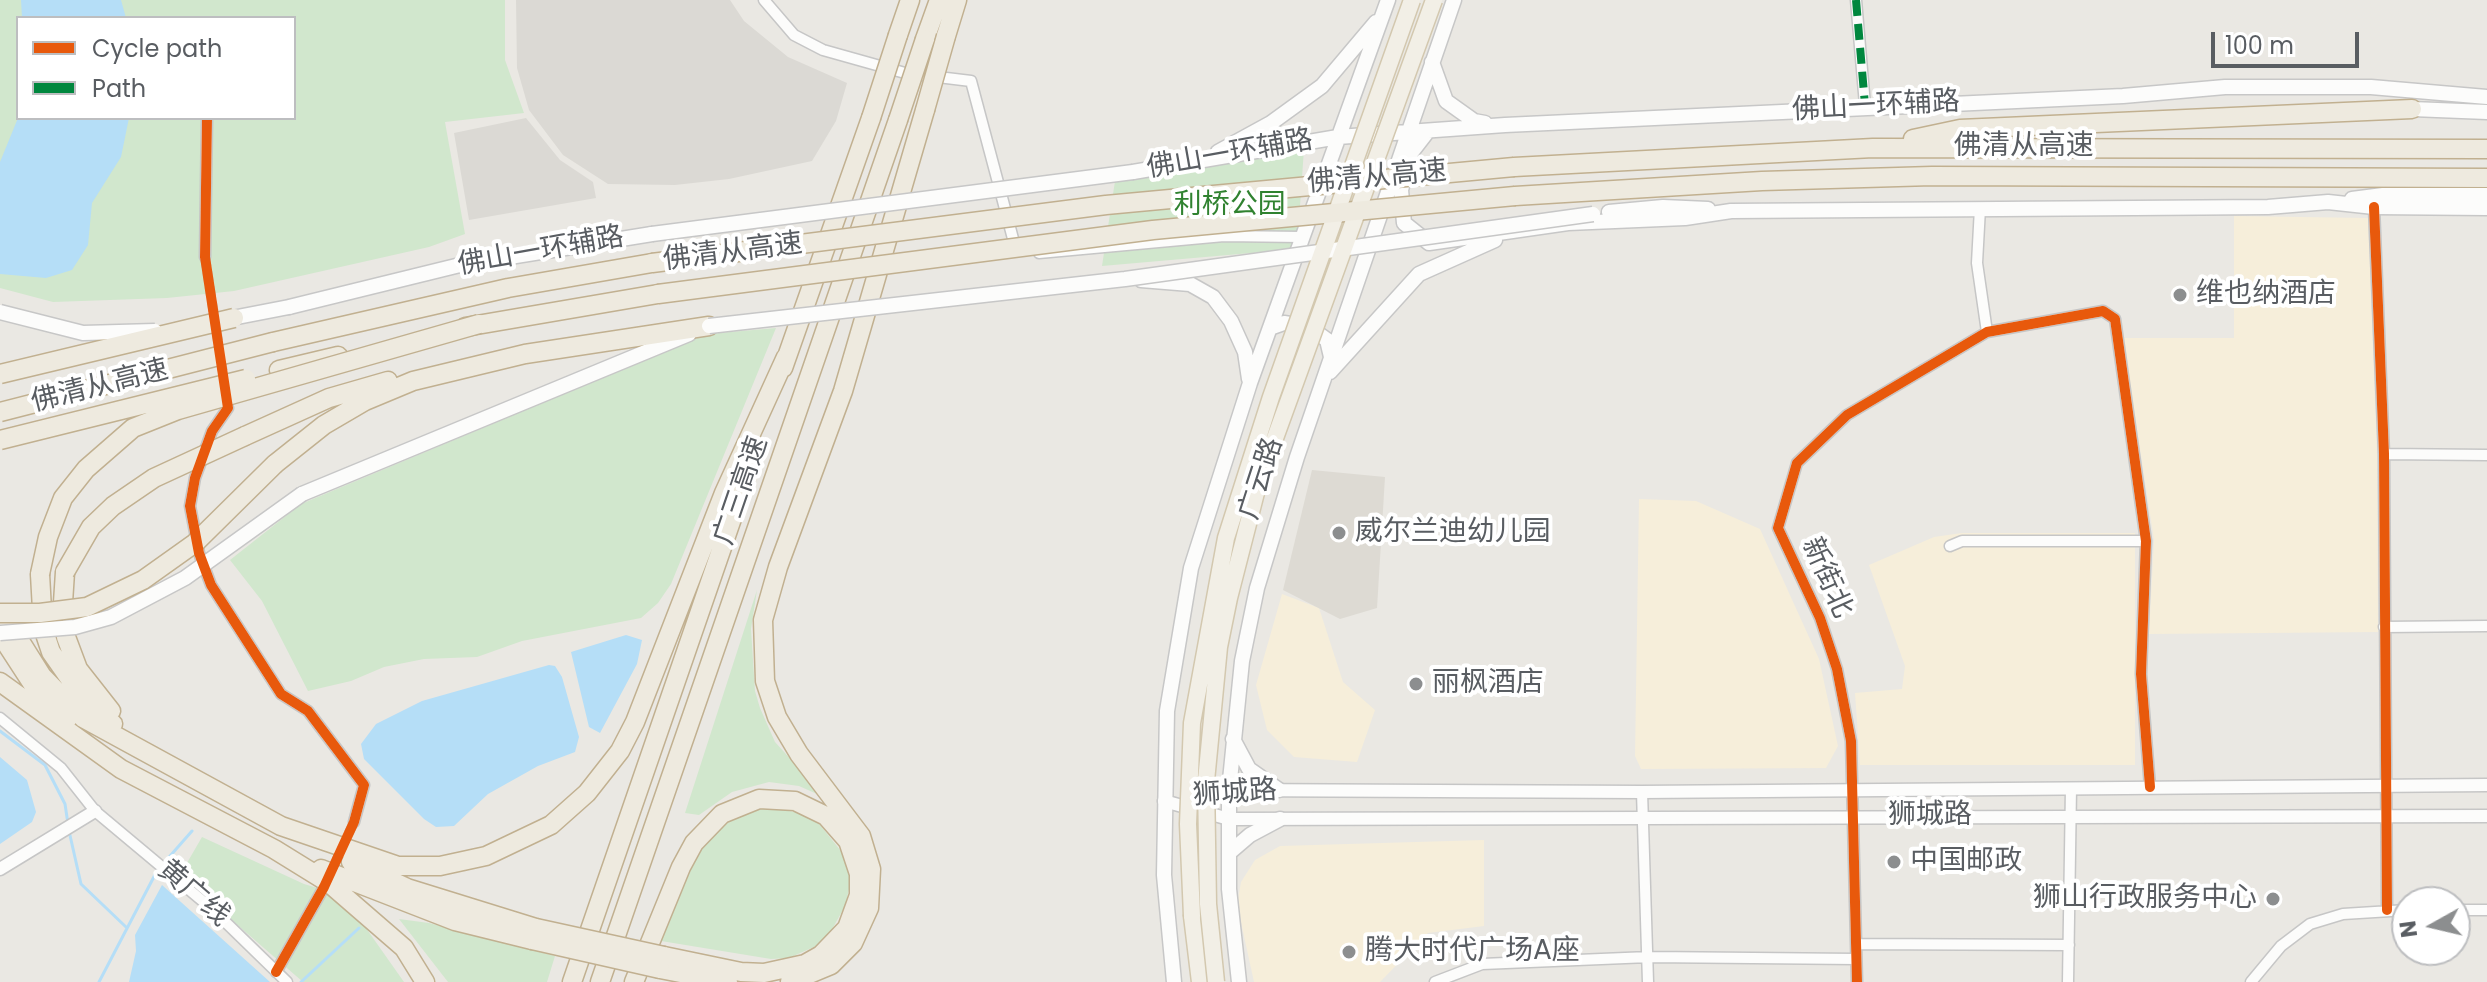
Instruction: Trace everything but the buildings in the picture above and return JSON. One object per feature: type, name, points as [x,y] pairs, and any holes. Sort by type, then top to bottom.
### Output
[{"type":"highway","name":"广三高速","points":[[572,982],[910,0]]},
{"type":"highway","name":"广三高速","points":[[600,982],[939,0]]},
{"type":"highway","points":[[790,982],[831,965],[853,943],[869,908],[871,869],[861,836],[799,754],[777,717],[765,681],[763,620],[778,567],[843,391],[957,0]]},
{"type":"highway","points":[[1873,148],[1960,129],[2412,109]]},
{"type":"highway","name":"佛清从高速","points":[[0,412],[424,305],[652,263],[1106,205],[1514,167],[1873,148],[2487,149]]},
{"type":"highway","name":"佛清从高速","points":[[0,440],[479,324],[658,294],[1016,246],[1515,196],[1748,181],[1917,176],[2487,178]]},
{"type":"highway","points":[[0,374],[234,318]]},
{"type":"highway","points":[[136,744],[86,702],[51,652],[43,628],[40,574],[48,537],[63,498],[86,469],[133,428],[178,410],[479,324]]},
{"type":"highway","points":[[136,744],[129,730],[98,697],[78,669],[62,618],[65,572],[91,527],[113,506],[154,478],[340,395],[404,378],[429,376],[525,354],[709,326]]},
{"type":"highway","points":[[281,826],[377,861],[418,868],[465,862],[510,847],[551,825],[571,808],[605,772],[635,722],[724,493],[786,357]]},
{"type":"highway","points":[[0,610],[40,613],[87,607],[143,580],[195,543],[275,464],[324,425],[355,407],[429,376]]},
{"type":"highway","points":[[0,610],[26,654],[60,697],[83,718],[136,744],[281,826],[407,888],[534,934]]},
{"type":"highway","points":[[0,634],[41,697],[121,769]]},
{"type":"highway","points":[[0,656],[40,714]]},
{"type":"highway","points":[[0,682],[40,714],[121,769],[274,849],[401,902],[662,962],[728,982]]},
{"type":"highway","points":[[634,982],[681,867],[694,843],[722,814],[759,799],[795,801],[826,816],[848,841],[859,874],[857,903],[847,928],[821,955],[805,964],[764,973],[662,962]]},
{"type":"highway","points":[[274,849],[355,902],[404,948],[425,982]]},
{"type":"main road","name":"广云路","points":[[1200,982],[1192,916],[1188,824],[1192,723],[1226,538],[1267,410],[1412,0]]},
{"type":"main road","name":"广云路","points":[[1216,982],[1208,904],[1206,781],[1219,647],[1229,598],[1258,485],[1434,0]]},
{"type":"main road","name":"广云路","points":[[1239,982],[1229,853],[1229,790],[1242,661],[1257,588],[1322,382],[1454,0]]},
{"type":"main road","name":"广云路","points":[[1174,982],[1164,875],[1167,711],[1191,568],[1250,383],[1386,6]]},
{"type":"main road","points":[[1204,159],[1258,131],[1322,86],[1386,6]]},
{"type":"main road","points":[[1432,59],[1440,91],[1454,110],[1474,121],[1505,125]]},
{"type":"main road","name":"佛山一环辅路","points":[[0,312],[83,333],[159,330],[289,307],[473,262],[652,234],[1133,172],[1338,137],[1865,105],[2123,96],[2225,87],[2408,90],[2481,97]]},
{"type":"main road","points":[[2408,90],[2464,110]]},
{"type":"main road","points":[[2412,109],[2487,112]]},
{"type":"main road","points":[[1428,131],[1411,153],[1401,190],[1404,223],[1429,243],[1568,223],[1685,218],[1731,211]]},
{"type":"main road","points":[[0,634],[75,627],[111,617],[185,578],[302,494],[709,326],[1125,279],[1593,214],[1686,207],[1731,211],[2268,207],[2383,195],[2487,195]]},
{"type":"main road","points":[[2328,202],[2374,207],[2487,208]]},
{"type":"main road","points":[[1322,382],[1419,274],[1522,232]]},
{"type":"main road","points":[[1125,279],[1190,284],[1213,297],[1231,321],[1245,352],[1250,383]]},
{"type":"main road","points":[[1270,328],[1284,323],[1309,327],[1327,340],[1332,357]]},
{"type":"main road","points":[[1233,738],[1249,769],[1279,790]]},
{"type":"main road","points":[[1229,853],[1250,835],[1280,819]]},
{"type":"street","points":[[764,0],[794,35],[823,50],[905,73],[971,81],[1015,250],[1028,254],[1224,236],[1301,237]]},
{"type":"street","points":[[1856,0],[1865,105]]},
{"type":"street","points":[[205,257],[207,120]]},
{"type":"street","points":[[2374,207],[2384,454],[2387,910]]},
{"type":"street","points":[[1980,208],[1977,263],[1987,332]]},
{"type":"street","name":"新街北","points":[[1857,982],[1851,741],[1837,669],[1820,618],[1778,528],[1797,463],[1847,415],[1987,332],[2103,311],[2115,319],[2146,541]]},
{"type":"street","points":[[228,408],[212,431],[195,478],[190,506],[199,553],[211,585],[281,694],[308,711],[364,785],[354,822]]},
{"type":"street","points":[[2384,454],[2487,455]]},
{"type":"street","points":[[1950,546],[1962,541],[2146,541],[2141,674],[2150,787]]},
{"type":"street","points":[[2384,627],[2487,626]]},
{"type":"street","name":"黄广线","points":[[0,718],[61,768],[95,811],[211,908],[287,982]]},
{"type":"street","name":"狮城路","points":[[1164,801],[1229,790],[1642,792],[2487,785]]},
{"type":"street","points":[[2068,982],[2071,788]]},
{"type":"street","points":[[1642,792],[1648,982]]},
{"type":"street","name":"狮城路","points":[[1164,801],[1229,819],[2487,816]]},
{"type":"street","points":[[0,869],[95,811]]},
{"type":"street","points":[[276,972],[324,887]]},
{"type":"street","points":[[2251,982],[2281,946],[2310,924],[2343,914],[2391,910]]},
{"type":"street","points":[[1856,944],[2069,945]]},
{"type":"street","points":[[1435,982],[1482,964],[1649,957],[1856,959]]},
{"type":"shaded area","points":[[516,0],[730,0],[744,21],[788,57],[847,83],[836,121],[812,161],[729,179],[675,185],[608,184],[563,155],[529,110],[517,68]]},
{"type":"shaded area","points":[[526,118],[560,160],[593,182],[596,198],[469,220],[454,133]]},
{"type":"shaded area","points":[[2234,216],[2368,218],[2377,455],[2378,632],[2149,634],[2154,540],[2123,338],[2234,338]]},
{"type":"shaded area","name":"威尔兰迪幼儿园","points":[[1312,470],[1385,477],[1377,608],[1340,619],[1283,590]]},
{"type":"shaded area","points":[[1639,499],[1696,501],[1760,529],[1819,659],[1838,746],[1826,768],[1641,769],[1635,756]]},
{"type":"shaded area","points":[[1962,533],[2135,533],[2135,765],[1860,765],[1855,693],[1902,689],[1905,666],[1869,565],[1934,537]]},
{"type":"shaded area","points":[[1282,594],[1319,608],[1343,682],[1375,710],[1357,762],[1294,757],[1267,730],[1256,685]]},
{"type":"shaded area","points":[[1484,840],[1484,926],[1428,933],[1380,982],[1254,982],[1237,904],[1241,882],[1255,860],[1280,846]]},
{"type":"green space","points":[[0,0],[505,0],[505,60],[524,113],[445,122],[465,234],[429,247],[234,291],[167,298],[53,302],[0,288]]},
{"type":"green space","name":"利桥公园","points":[[1304,149],[1297,249],[1102,266],[1117,168]]},
{"type":"green space","points":[[776,328],[671,584],[658,603],[641,618],[522,641],[477,657],[424,659],[384,667],[351,681],[308,691],[262,601],[230,560],[301,504],[707,334]]},
{"type":"green space","points":[[757,590],[751,629],[755,691],[760,708],[775,742],[826,798],[799,786],[769,782],[732,792],[699,815],[685,813]]},
{"type":"green space","points":[[766,807],[812,815],[845,856],[852,877],[845,906],[825,942],[789,958],[771,959],[661,941],[689,871],[713,831],[751,810]]},
{"type":"green space","points":[[202,837],[304,884],[331,892],[349,904],[404,982],[303,982],[180,875]]},
{"type":"green space","points":[[399,919],[429,923],[555,956],[547,982],[448,982]]},
{"type":"water","points":[[21,0],[121,0],[125,16],[22,16]]},
{"type":"water","points":[[17,120],[129,120],[121,157],[92,203],[88,245],[72,270],[46,278],[0,274],[0,162]]},
{"type":"water","points":[[626,635],[642,640],[637,664],[600,733],[589,727],[571,652]]},
{"type":"water","points":[[549,665],[555,666],[562,677],[579,737],[575,752],[538,766],[488,794],[454,826],[436,827],[424,819],[364,759],[361,744],[376,724],[422,701]]},
{"type":"water","points":[[0,757],[27,780],[36,812],[32,822],[0,844]]},
{"type":"water","points":[[162,885],[270,982],[129,982],[136,951],[135,935]]},
{"type":"waterway","points":[[0,731],[45,765],[65,804],[68,824]]},
{"type":"waterway","points":[[69,831],[81,884],[126,927]]},
{"type":"waterway","points":[[163,864],[192,831]]},
{"type":"waterway","points":[[99,982],[158,869]]},
{"type":"waterway","points":[[301,982],[359,928]]},
{"type":"tunnel","points":[[205,257],[225,386]]},
{"type":"tunnel","points":[[330,874],[354,822]]},
{"type":"marked path","points":[[1856,0],[1865,105]]},
{"type":"cycle path","points":[[207,120],[205,257],[228,408],[212,431],[195,478],[190,506],[199,553],[211,585],[281,694],[308,711],[364,785],[354,822],[324,887],[276,972]]},
{"type":"cycle path","points":[[2374,207],[2384,454],[2387,910]]},
{"type":"cycle path","points":[[1857,982],[1851,741],[1837,669],[1820,618],[1778,528],[1797,463],[1847,415],[1987,332],[2103,311],[2115,319],[2146,541],[2141,674],[2150,787]]},
{"type":"place","name":"维也纳酒店","points":[[2180,295]]},
{"type":"place","name":"威尔兰迪幼儿园","points":[[1339,533]]},
{"type":"place","name":"丽枫酒店","points":[[1416,684]]},
{"type":"place","name":"中国邮政","points":[[1894,862]]},
{"type":"place","name":"狮山行政服务中心","points":[[2273,899]]},
{"type":"place","name":"腾大时代广场A座","points":[[1349,952]]}]
